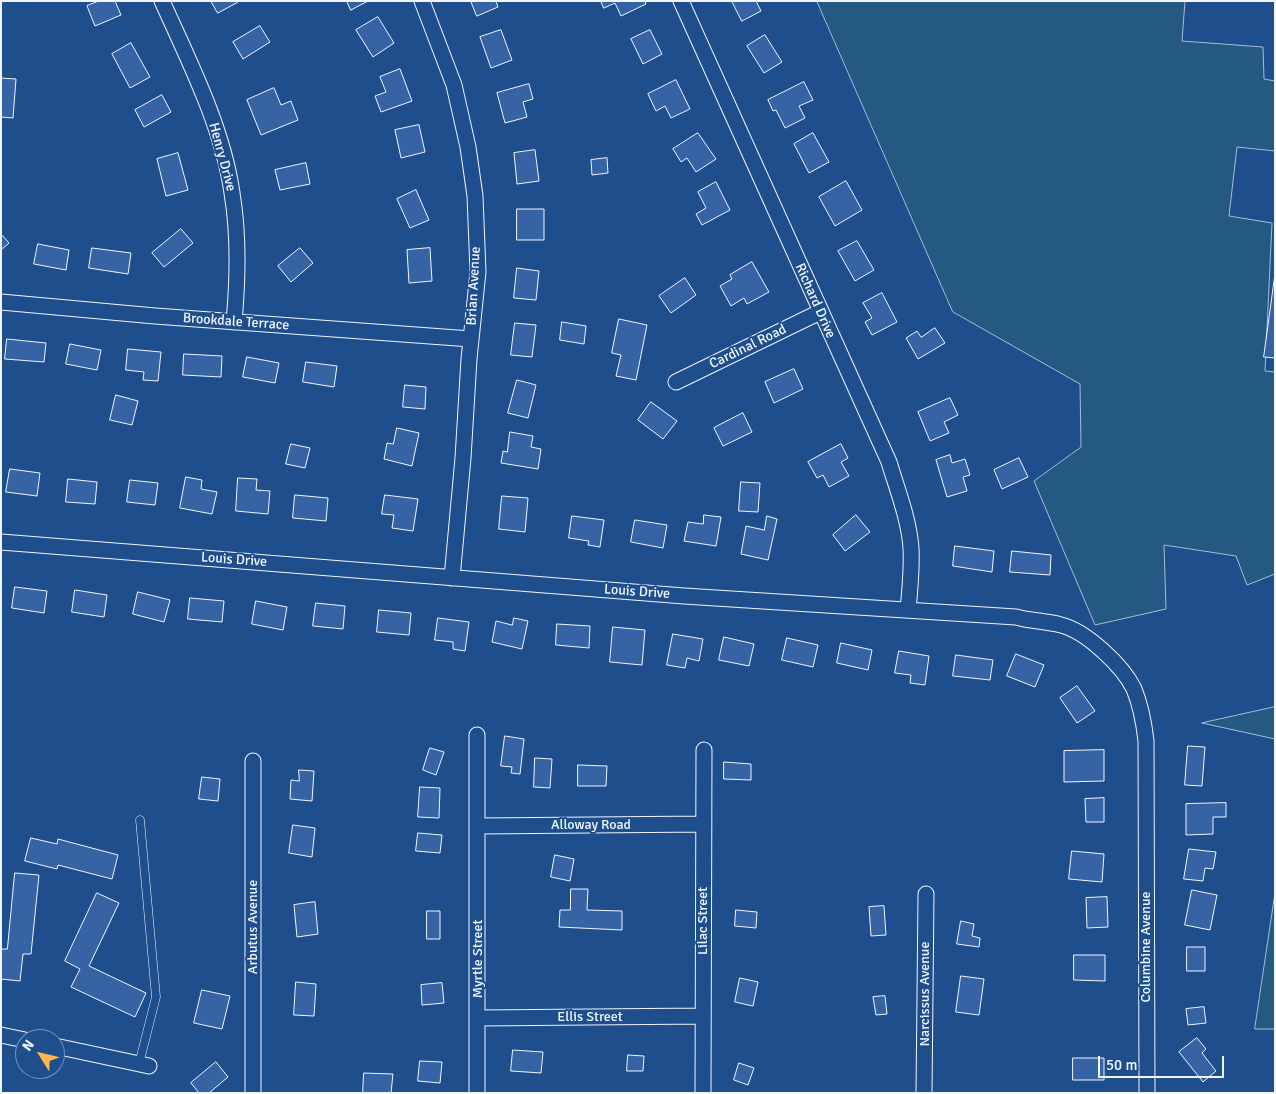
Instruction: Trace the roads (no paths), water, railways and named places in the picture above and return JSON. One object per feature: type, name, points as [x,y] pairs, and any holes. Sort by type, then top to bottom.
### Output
[{"type":"street","name":"Henry Drive","points":[[162,1],[203,94],[222,147],[233,194],[237,286],[234,322]]},
{"type":"street","name":"Brian Avenue","points":[[422,1],[454,86],[468,147],[475,196],[478,272],[452,578]]},
{"type":"street","name":"Richard Drive","points":[[680,1],[889,462],[904,512],[911,546],[908,610]]},
{"type":"street","name":"Brookdale Terrace","points":[[1,302],[234,322],[471,339]]},
{"type":"street","name":"Cardinal Road","points":[[676,382],[820,312]]},
{"type":"street","name":"Louis Drive","points":[[1,542],[684,596],[1016,617],[1062,625],[1096,644],[1116,665],[1133,688],[1144,718],[1146,801]]},
{"type":"street","name":"Myrtle Street","points":[[477,735],[477,1093]]},
{"type":"street","name":"Lilac Street","points":[[702,1093],[704,750]]},
{"type":"street","name":"Arbutus Avenue","points":[[253,762],[253,1093]]},
{"type":"street","name":"Columbine Avenue","points":[[1146,801],[1147,1093]]},
{"type":"street","name":"Alloway Road","points":[[478,826],[704,824]]},
{"type":"street","name":"Narcissus Avenue","points":[[924,1093],[926,894]]},
{"type":"street","name":"Ellis Street","points":[[478,1018],[703,1016]]},
{"type":"street","points":[[1,1034],[15,1038]]},
{"type":"street","points":[[65,1048],[144,1065]]},
{"type":"lane","points":[[140,820],[156,997],[144,1065]]}]
